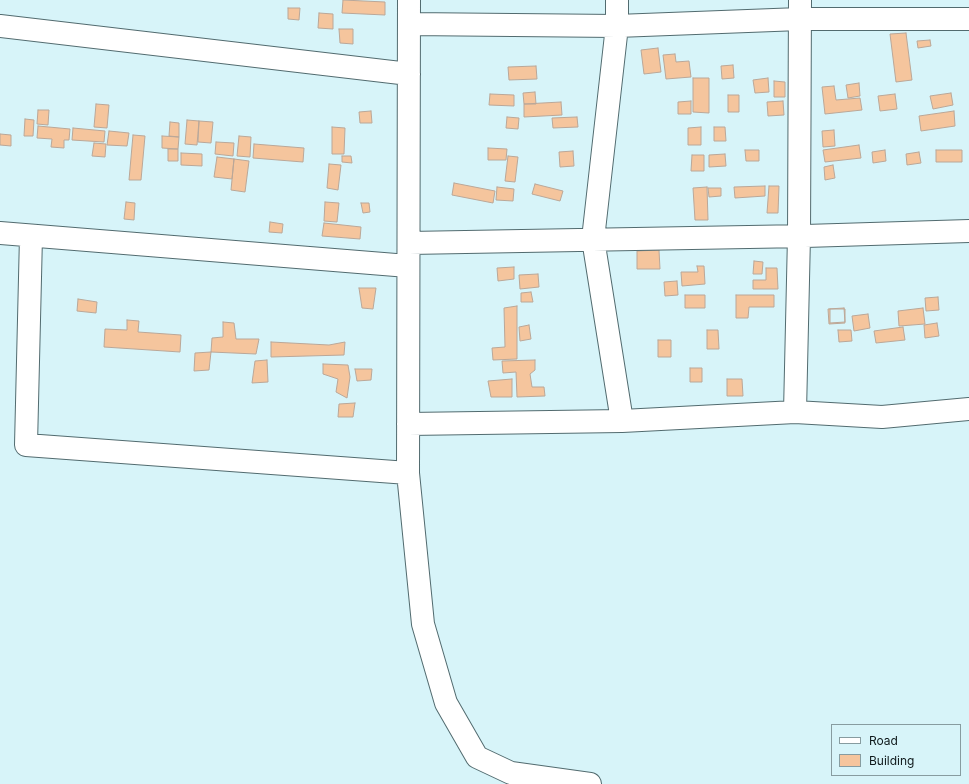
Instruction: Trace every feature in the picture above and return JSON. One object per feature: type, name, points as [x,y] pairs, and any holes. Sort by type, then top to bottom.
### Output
[{"type":"street","points":[[409,0],[408,473],[423,624],[446,703],[477,757],[511,772],[590,784]]},
{"type":"street","points":[[617,0],[617,26],[592,239],[622,421]]},
{"type":"street","points":[[409,24],[617,26],[800,10],[969,19]]},
{"type":"street","points":[[795,412],[799,236],[800,10]]},
{"type":"street","points":[[0,26],[409,74]]},
{"type":"street","points":[[409,243],[799,236],[969,231]]},
{"type":"street","points":[[0,233],[408,266]]},
{"type":"street","points":[[31,236],[26,445],[408,473]]},
{"type":"street","points":[[408,424],[622,421],[795,412],[882,417],[969,409]]},
{"type":"building","points":[[343,0],[385,2],[385,15],[342,13]]},
{"type":"building","points":[[288,8],[300,8],[299,20],[288,19]]},
{"type":"building","points":[[319,13],[333,14],[333,29],[318,28]]},
{"type":"building","points":[[339,29],[353,29],[353,44],[340,43]]},
{"type":"building","points":[[906,33],[912,80],[896,82],[890,34]]},
{"type":"building","points":[[930,40],[931,46],[918,48],[917,41]]},
{"type":"building","points":[[658,48],[661,72],[644,74],[641,50]]},
{"type":"building","points":[[675,54],[676,62],[689,61],[691,77],[666,79],[663,55]]},
{"type":"building","points":[[733,65],[734,78],[722,79],[721,66]]},
{"type":"building","points":[[536,66],[537,79],[509,80],[508,67]]},
{"type":"building","points":[[693,78],[709,78],[709,113],[693,112]]},
{"type":"building","points":[[768,78],[769,92],[755,93],[753,80]]},
{"type":"building","points":[[774,81],[785,82],[785,97],[774,97]]},
{"type":"building","points":[[859,83],[860,96],[848,98],[846,85]]},
{"type":"building","points":[[834,86],[836,100],[860,98],[862,110],[825,114],[822,87]]},
{"type":"building","points":[[535,92],[536,104],[524,104],[523,93]]},
{"type":"building","points":[[951,93],[953,105],[933,109],[930,96]]},
{"type":"building","points":[[490,94],[514,95],[514,106],[489,105]]},
{"type":"building","points":[[895,94],[897,109],[880,111],[878,96]]},
{"type":"building","points":[[728,95],[739,95],[739,112],[728,112]]},
{"type":"building","points":[[691,101],[691,114],[678,114],[678,102]]},
{"type":"building","points":[[783,101],[784,115],[768,116],[767,102]]},
{"type":"building","points":[[561,102],[562,115],[524,117],[524,104]]},
{"type":"building","points":[[96,104],[109,105],[107,128],[94,127]]},
{"type":"building","points":[[38,110],[49,110],[48,125],[37,124]]},
{"type":"building","points":[[371,111],[372,123],[360,123],[359,112]]},
{"type":"building","points":[[954,111],[955,126],[921,131],[919,116]]},
{"type":"building","points":[[507,117],[519,118],[518,129],[506,128]]},
{"type":"building","points":[[577,117],[578,127],[553,128],[552,118]]},
{"type":"building","points":[[25,119],[34,120],[33,136],[24,136]]},
{"type":"building","points":[[187,120],[199,121],[197,145],[185,144]]},
{"type":"building","points":[[199,121],[213,122],[211,143],[198,142]]},
{"type":"building","points":[[170,122],[179,123],[179,137],[169,136]]},
{"type":"building","points":[[38,126],[70,129],[69,140],[64,140],[64,148],[51,147],[52,139],[37,138]]},
{"type":"building","points":[[332,127],[345,128],[344,154],[332,154]]},
{"type":"building","points":[[701,127],[701,145],[688,145],[688,128]]},
{"type":"building","points":[[714,127],[725,127],[726,141],[714,141]]},
{"type":"building","points":[[73,128],[105,131],[104,142],[72,140]]},
{"type":"building","points":[[834,130],[835,146],[823,147],[822,131]]},
{"type":"building","points":[[109,131],[129,133],[127,146],[107,145]]},
{"type":"building","points":[[0,134],[11,135],[11,146],[0,145]]},
{"type":"building","points":[[133,135],[145,136],[141,180],[129,180]]},
{"type":"building","points":[[162,136],[179,137],[178,149],[162,148]]},
{"type":"building","points":[[239,136],[251,137],[250,157],[237,156]]},
{"type":"building","points":[[216,142],[234,143],[233,156],[215,154]]},
{"type":"building","points":[[94,143],[106,144],[105,157],[92,156]]},
{"type":"building","points":[[254,144],[304,148],[303,162],[253,158]]},
{"type":"building","points":[[859,145],[861,158],[825,162],[823,150]]},
{"type":"building","points":[[488,148],[507,149],[506,160],[488,160]]},
{"type":"building","points":[[168,149],[178,149],[178,161],[168,161]]},
{"type":"building","points":[[745,150],[759,150],[759,161],[746,161]]},
{"type":"building","points":[[885,150],[886,161],[873,163],[872,152]]},
{"type":"building","points":[[936,150],[962,150],[962,162],[936,162]]},
{"type":"building","points":[[573,151],[574,166],[560,167],[559,152]]},
{"type":"building","points":[[919,152],[921,163],[907,165],[906,154]]},
{"type":"building","points":[[181,153],[202,154],[202,166],[181,165]]},
{"type":"building","points":[[725,154],[726,166],[709,167],[709,155]]},
{"type":"building","points":[[692,155],[704,155],[704,171],[691,171]]},
{"type":"building","points":[[342,156],[351,156],[352,163],[342,162]]},
{"type":"building","points":[[508,156],[518,157],[515,182],[505,181]]},
{"type":"building","points":[[217,157],[234,159],[232,179],[214,177]]},
{"type":"building","points":[[234,159],[249,161],[245,192],[231,190]]},
{"type":"building","points":[[329,164],[341,165],[338,190],[327,188]]},
{"type":"building","points":[[833,165],[835,178],[825,180],[824,167]]},
{"type":"building","points":[[454,183],[495,191],[493,203],[452,195]]},
{"type":"building","points":[[535,184],[563,191],[560,201],[532,194]]},
{"type":"building","points":[[765,186],[765,196],[735,198],[734,187]]},
{"type":"building","points":[[769,186],[779,186],[778,213],[767,213]]},
{"type":"building","points":[[497,187],[514,189],[513,201],[496,200]]},
{"type":"building","points":[[707,187],[708,220],[695,220],[693,188]]},
{"type":"building","points":[[708,188],[721,188],[721,196],[709,197]]},
{"type":"building","points":[[126,202],[135,203],[134,220],[124,219]]},
{"type":"building","points":[[325,202],[339,203],[337,222],[324,221]]},
{"type":"building","points":[[361,203],[369,203],[370,212],[363,213]]},
{"type":"building","points":[[270,222],[283,224],[282,233],[269,232]]},
{"type":"building","points":[[324,223],[361,227],[360,239],[322,236]]},
{"type":"building","points":[[659,250],[660,269],[637,269],[637,251]]},
{"type":"building","points":[[754,261],[763,262],[762,274],[753,274]]},
{"type":"building","points":[[697,266],[704,266],[705,284],[682,286],[681,272],[698,272]]},
{"type":"building","points":[[514,267],[514,279],[498,281],[497,268]]},
{"type":"building","points":[[766,268],[777,268],[778,289],[753,289],[753,280],[766,280]]},
{"type":"building","points":[[538,274],[539,287],[520,289],[519,275]]},
{"type":"building","points":[[677,281],[678,295],[665,296],[664,282]]},
{"type":"building","points":[[359,288],[376,288],[373,309],[362,308]]},
{"type":"building","points":[[531,292],[533,302],[521,302],[521,293]]},
{"type":"building","points":[[685,295],[705,295],[705,308],[685,308]]},
{"type":"building","points":[[736,295],[774,295],[774,307],[749,307],[748,318],[736,318]]},
{"type":"building","points":[[938,297],[939,310],[926,311],[925,298]]},
{"type":"building","points":[[78,299],[97,302],[96,313],[77,311]]},
{"type":"building","points":[[517,306],[517,359],[493,360],[492,348],[505,347],[504,308]]},
{"type":"building","points":[[844,308],[845,323],[829,324],[828,309]]},
{"type":"building","points":[[923,308],[925,324],[899,326],[898,311]]},
{"type":"building","points":[[830,309],[845,309],[845,322],[830,323]]},
{"type":"building","points":[[868,314],[870,328],[854,331],[852,316]]},
{"type":"building","points":[[127,320],[139,321],[138,332],[181,335],[180,352],[104,347],[105,329],[127,330]]},
{"type":"building","points":[[223,322],[234,323],[236,339],[259,339],[256,354],[211,352],[212,338],[223,337]]},
{"type":"building","points":[[937,323],[939,336],[925,338],[924,325]]},
{"type":"building","points":[[529,325],[531,339],[520,341],[519,327]]},
{"type":"building","points":[[903,327],[905,340],[876,343],[874,331]]},
{"type":"building","points":[[707,330],[718,330],[719,349],[707,349]]},
{"type":"building","points":[[838,330],[851,330],[852,341],[839,342]]},
{"type":"building","points":[[658,340],[671,340],[671,357],[658,357]]},
{"type":"building","points":[[271,342],[329,345],[345,342],[344,355],[271,357]]},
{"type":"building","points":[[211,352],[209,370],[194,371],[195,353]]},
{"type":"building","points":[[267,360],[268,382],[252,383],[255,361]]},
{"type":"building","points":[[535,360],[535,370],[530,374],[532,387],[544,387],[545,396],[517,397],[516,372],[503,373],[502,361]]},
{"type":"building","points":[[323,364],[348,365],[350,377],[347,398],[336,392],[338,379],[323,374]]},
{"type":"building","points":[[690,368],[702,368],[702,382],[690,382]]},
{"type":"building","points":[[355,369],[372,369],[371,380],[357,381]]},
{"type":"building","points":[[512,379],[512,397],[491,397],[488,381]]},
{"type":"building","points":[[727,379],[742,379],[743,396],[727,396]]},
{"type":"building","points":[[355,403],[353,417],[338,417],[339,404]]}]
